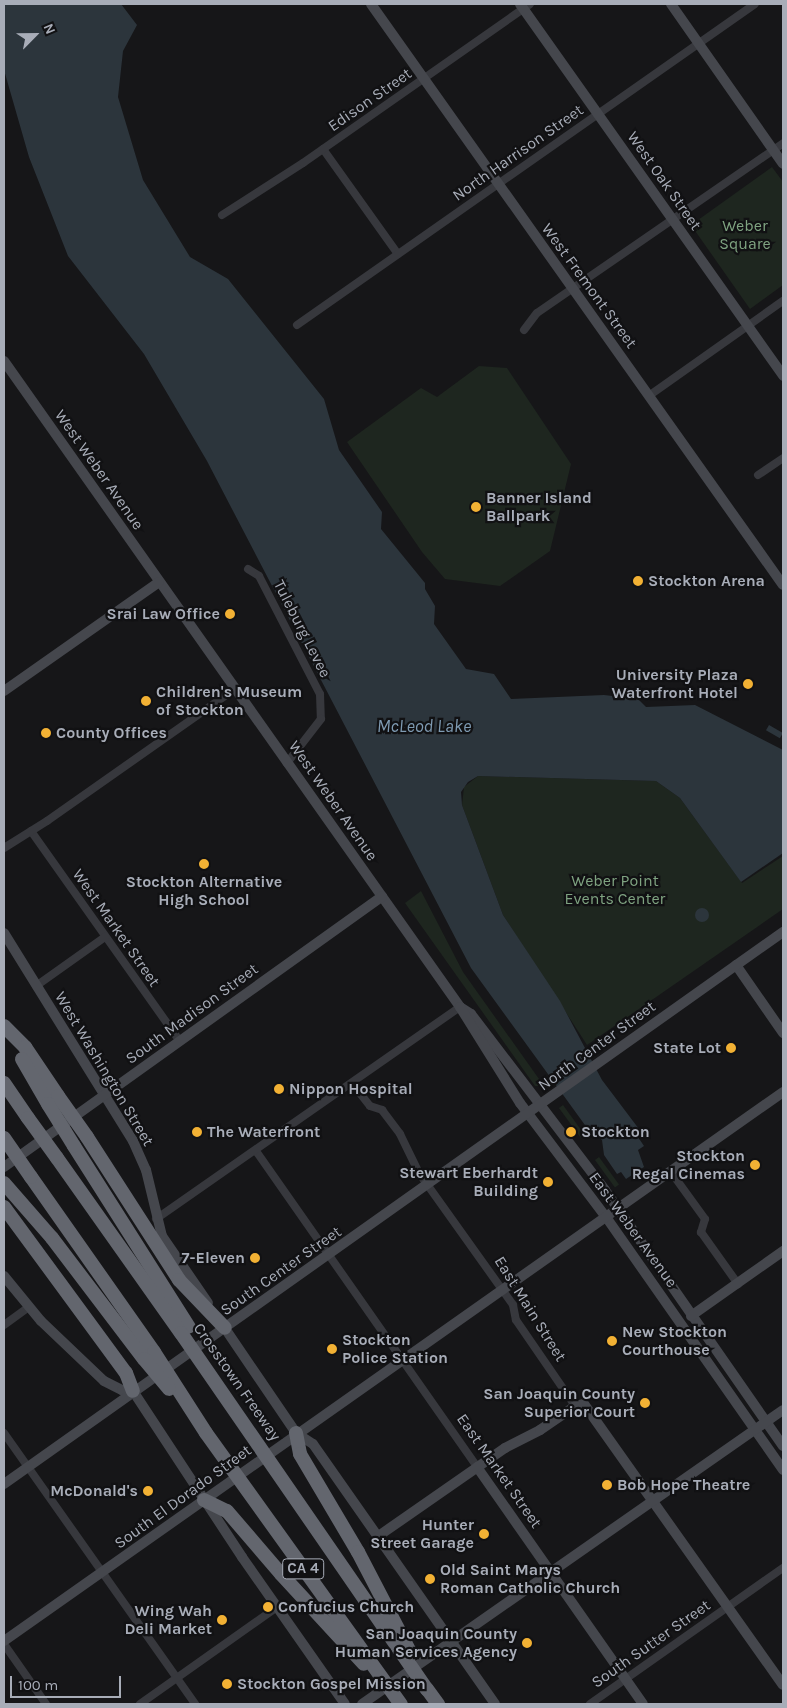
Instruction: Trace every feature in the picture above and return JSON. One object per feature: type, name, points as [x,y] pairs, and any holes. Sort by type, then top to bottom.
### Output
[{"type":"highway","points":[[4,1027],[53,1100],[87,1137],[179,1280],[225,1328]]},
{"type":"highway","name":"Crosstown Freeway","points":[[4,1083],[57,1158],[185,1330]]},
{"type":"highway","points":[[53,1100],[74,1146],[185,1330]]},
{"type":"highway","name":"CA 4","points":[[4,1138],[149,1356]]},
{"type":"highway","name":"CA 4","points":[[7,1187],[52,1238],[149,1356],[399,1702]]},
{"type":"highway","points":[[4,1207],[126,1373],[133,1391]]},
{"type":"highway","name":"CA 4","points":[[185,1330],[298,1500],[438,1704]]},
{"type":"highway","points":[[296,1433],[300,1454],[358,1552],[426,1688]]},
{"type":"highway","points":[[204,1500],[227,1511],[326,1625],[399,1702]]},
{"type":"street","name":"West Fremont Street","points":[[371,4],[783,585]]},
{"type":"street","points":[[671,4],[783,164]]},
{"type":"street","name":"North Harrison Street","points":[[297,326],[755,4]]},
{"type":"street","name":"Edison Street","points":[[222,215],[323,149],[424,79],[525,5]]},
{"type":"street","name":"West Oak Street","points":[[525,5],[783,376]]},
{"type":"street","points":[[524,330],[537,314],[783,142]]},
{"type":"street","points":[[323,149],[398,254]]},
{"type":"street","points":[[650,395],[783,301]]},
{"type":"street","name":"West Weber Avenue","points":[[4,361],[460,1006],[471,1014],[540,1106]]},
{"type":"street","points":[[758,475],[783,458]]},
{"type":"street","name":"Tuleburg Levee","points":[[248,569],[259,576],[320,694],[322,707],[316,728],[287,763]]},
{"type":"street","points":[[4,691],[159,582]]},
{"type":"street","points":[[4,848],[129,764],[235,689]]},
{"type":"street","name":"West Market Street","points":[[31,831],[180,1040]]},
{"type":"street","name":"South Madison Street","points":[[4,1167],[382,896]]},
{"type":"street","name":"North Center Street","points":[[428,1185],[783,932]]},
{"type":"street","name":"West Washington Street","points":[[4,933],[139,1154],[162,1236],[296,1433],[313,1444],[495,1704]]},
{"type":"street","points":[[36,986],[105,937]]},
{"type":"street","points":[[736,965],[783,1033]]},
{"type":"street","points":[[156,1219],[256,1151],[460,1006]]},
{"type":"street","name":"East Weber Avenue","points":[[460,1006],[529,1114],[606,1217],[783,1470]]},
{"type":"street","name":"East Main Street","points":[[355,1081],[370,1106],[380,1108],[391,1121],[428,1185],[515,1309],[516,1320],[575,1406],[584,1404],[783,1685]]},
{"type":"street","name":"South El Dorado Street","points":[[4,1643],[296,1433],[503,1291],[783,1092]]},
{"type":"street","name":"East Weber Avenue","points":[[540,1106],[618,1209],[783,1446]]},
{"type":"street","points":[[256,1151],[329,1255]]},
{"type":"street","points":[[671,1172],[705,1219],[701,1232],[738,1284]]},
{"type":"street","name":"South Center Street","points":[[4,1484],[133,1391],[428,1185]]},
{"type":"street","name":"East Market Street","points":[[329,1255],[643,1704]]},
{"type":"street","points":[[691,1316],[782,1256]]},
{"type":"street","points":[[4,1276],[29,1307],[104,1381],[122,1390],[133,1391],[204,1500],[345,1704]]},
{"type":"street","points":[[4,1325],[29,1307]]},
{"type":"street","points":[[377,1537],[477,1467],[575,1406]]},
{"type":"street","points":[[362,1704],[783,1410]]},
{"type":"street","points":[[4,1433],[195,1704]]},
{"type":"street","name":"South Sutter Street","points":[[590,1704],[783,1568]]},
{"type":"street","points":[[140,1704],[277,1607]]},
{"type":"street","points":[[4,1643],[46,1704]]},
{"type":"green space","name":"Weber Square","points":[[772,167],[783,182],[783,285],[750,309],[691,225]]},
{"type":"green space","name":"Banner Island Ballpark","points":[[479,366],[507,368],[571,464],[550,551],[500,586],[445,579],[422,552],[347,442],[421,388],[437,397]]},
{"type":"green space","name":"Weber Point Events Center","points":[[478,776],[656,781],[680,798],[742,883],[783,856],[783,909],[587,1045],[503,915],[462,805],[464,787]]},
{"type":"green space","points":[[421,891],[463,972],[544,1086],[535,1086],[405,903]]},
{"type":"green space","points":[[563,1105],[585,1135],[581,1138],[559,1108]]},
{"type":"green space","points":[[599,1157],[619,1185],[615,1187],[595,1160]]},
{"type":"water","name":"McLeod Lake","points":[[4,4],[121,4],[137,25],[123,51],[118,97],[143,180],[190,257],[228,279],[324,399],[339,450],[382,512],[381,529],[425,583],[425,589],[435,606],[434,624],[466,669],[494,674],[511,699],[604,695],[638,699],[646,707],[695,705],[783,750],[783,853],[741,882],[680,798],[656,781],[478,776],[468,782],[461,792],[462,805],[503,915],[560,1001],[602,1080],[642,1133],[638,1137],[644,1146],[638,1150],[644,1167],[626,1179],[621,1172],[617,1174],[604,1155],[602,1140],[590,1132],[471,968],[207,461],[144,354],[68,256],[29,157],[4,70]]},
{"type":"water","points":[[769,725],[783,733],[780,738],[766,730]]},
{"type":"water","points":[[699,908],[705,908],[709,915],[705,922],[699,922],[695,918],[695,912]]},
{"type":"place","name":"Banner Island Ballpark","points":[[476,507]]},
{"type":"place","name":"Stockton Arena","points":[[638,581]]},
{"type":"place","name":"Srai Law Office","points":[[230,614]]},
{"type":"place","name":"University Plaza Waterfront Hotel","points":[[748,684]]},
{"type":"place","name":"Children's Museum of Stockton","points":[[146,701]]},
{"type":"place","name":"County Offices","points":[[46,733]]},
{"type":"place","name":"Stockton Alternative High School","points":[[204,864]]},
{"type":"place","name":"State Lot","points":[[731,1048]]},
{"type":"place","name":"Nippon Hospital","points":[[279,1089]]},
{"type":"place","name":"The Waterfront","points":[[197,1132]]},
{"type":"place","name":"Stockton","points":[[571,1132]]},
{"type":"place","name":"Stockton Regal Cinemas","points":[[755,1165]]},
{"type":"place","name":"Stewart Eberhardt Building","points":[[548,1182]]},
{"type":"place","name":"7-Eleven","points":[[255,1258]]},
{"type":"place","name":"New Stockton Courthouse","points":[[612,1341]]},
{"type":"place","name":"Stockton Police Station","points":[[332,1349]]},
{"type":"place","name":"San Joaquin County Superior Court","points":[[645,1403]]},
{"type":"place","name":"Bob Hope Theatre","points":[[607,1485]]},
{"type":"place","name":"McDonald's","points":[[148,1491]]},
{"type":"place","name":"Hunter Street Garage","points":[[484,1534]]},
{"type":"place","name":"Old Saint Marys Roman Catholic Church","points":[[430,1579]]},
{"type":"place","name":"Confucius Church","points":[[268,1607]]},
{"type":"place","name":"Wing Wah Deli Market","points":[[222,1620]]},
{"type":"place","name":"San Joaquin County Human Services Agency","points":[[527,1643]]},
{"type":"place","name":"Stockton Gospel Mission","points":[[227,1684]]}]
